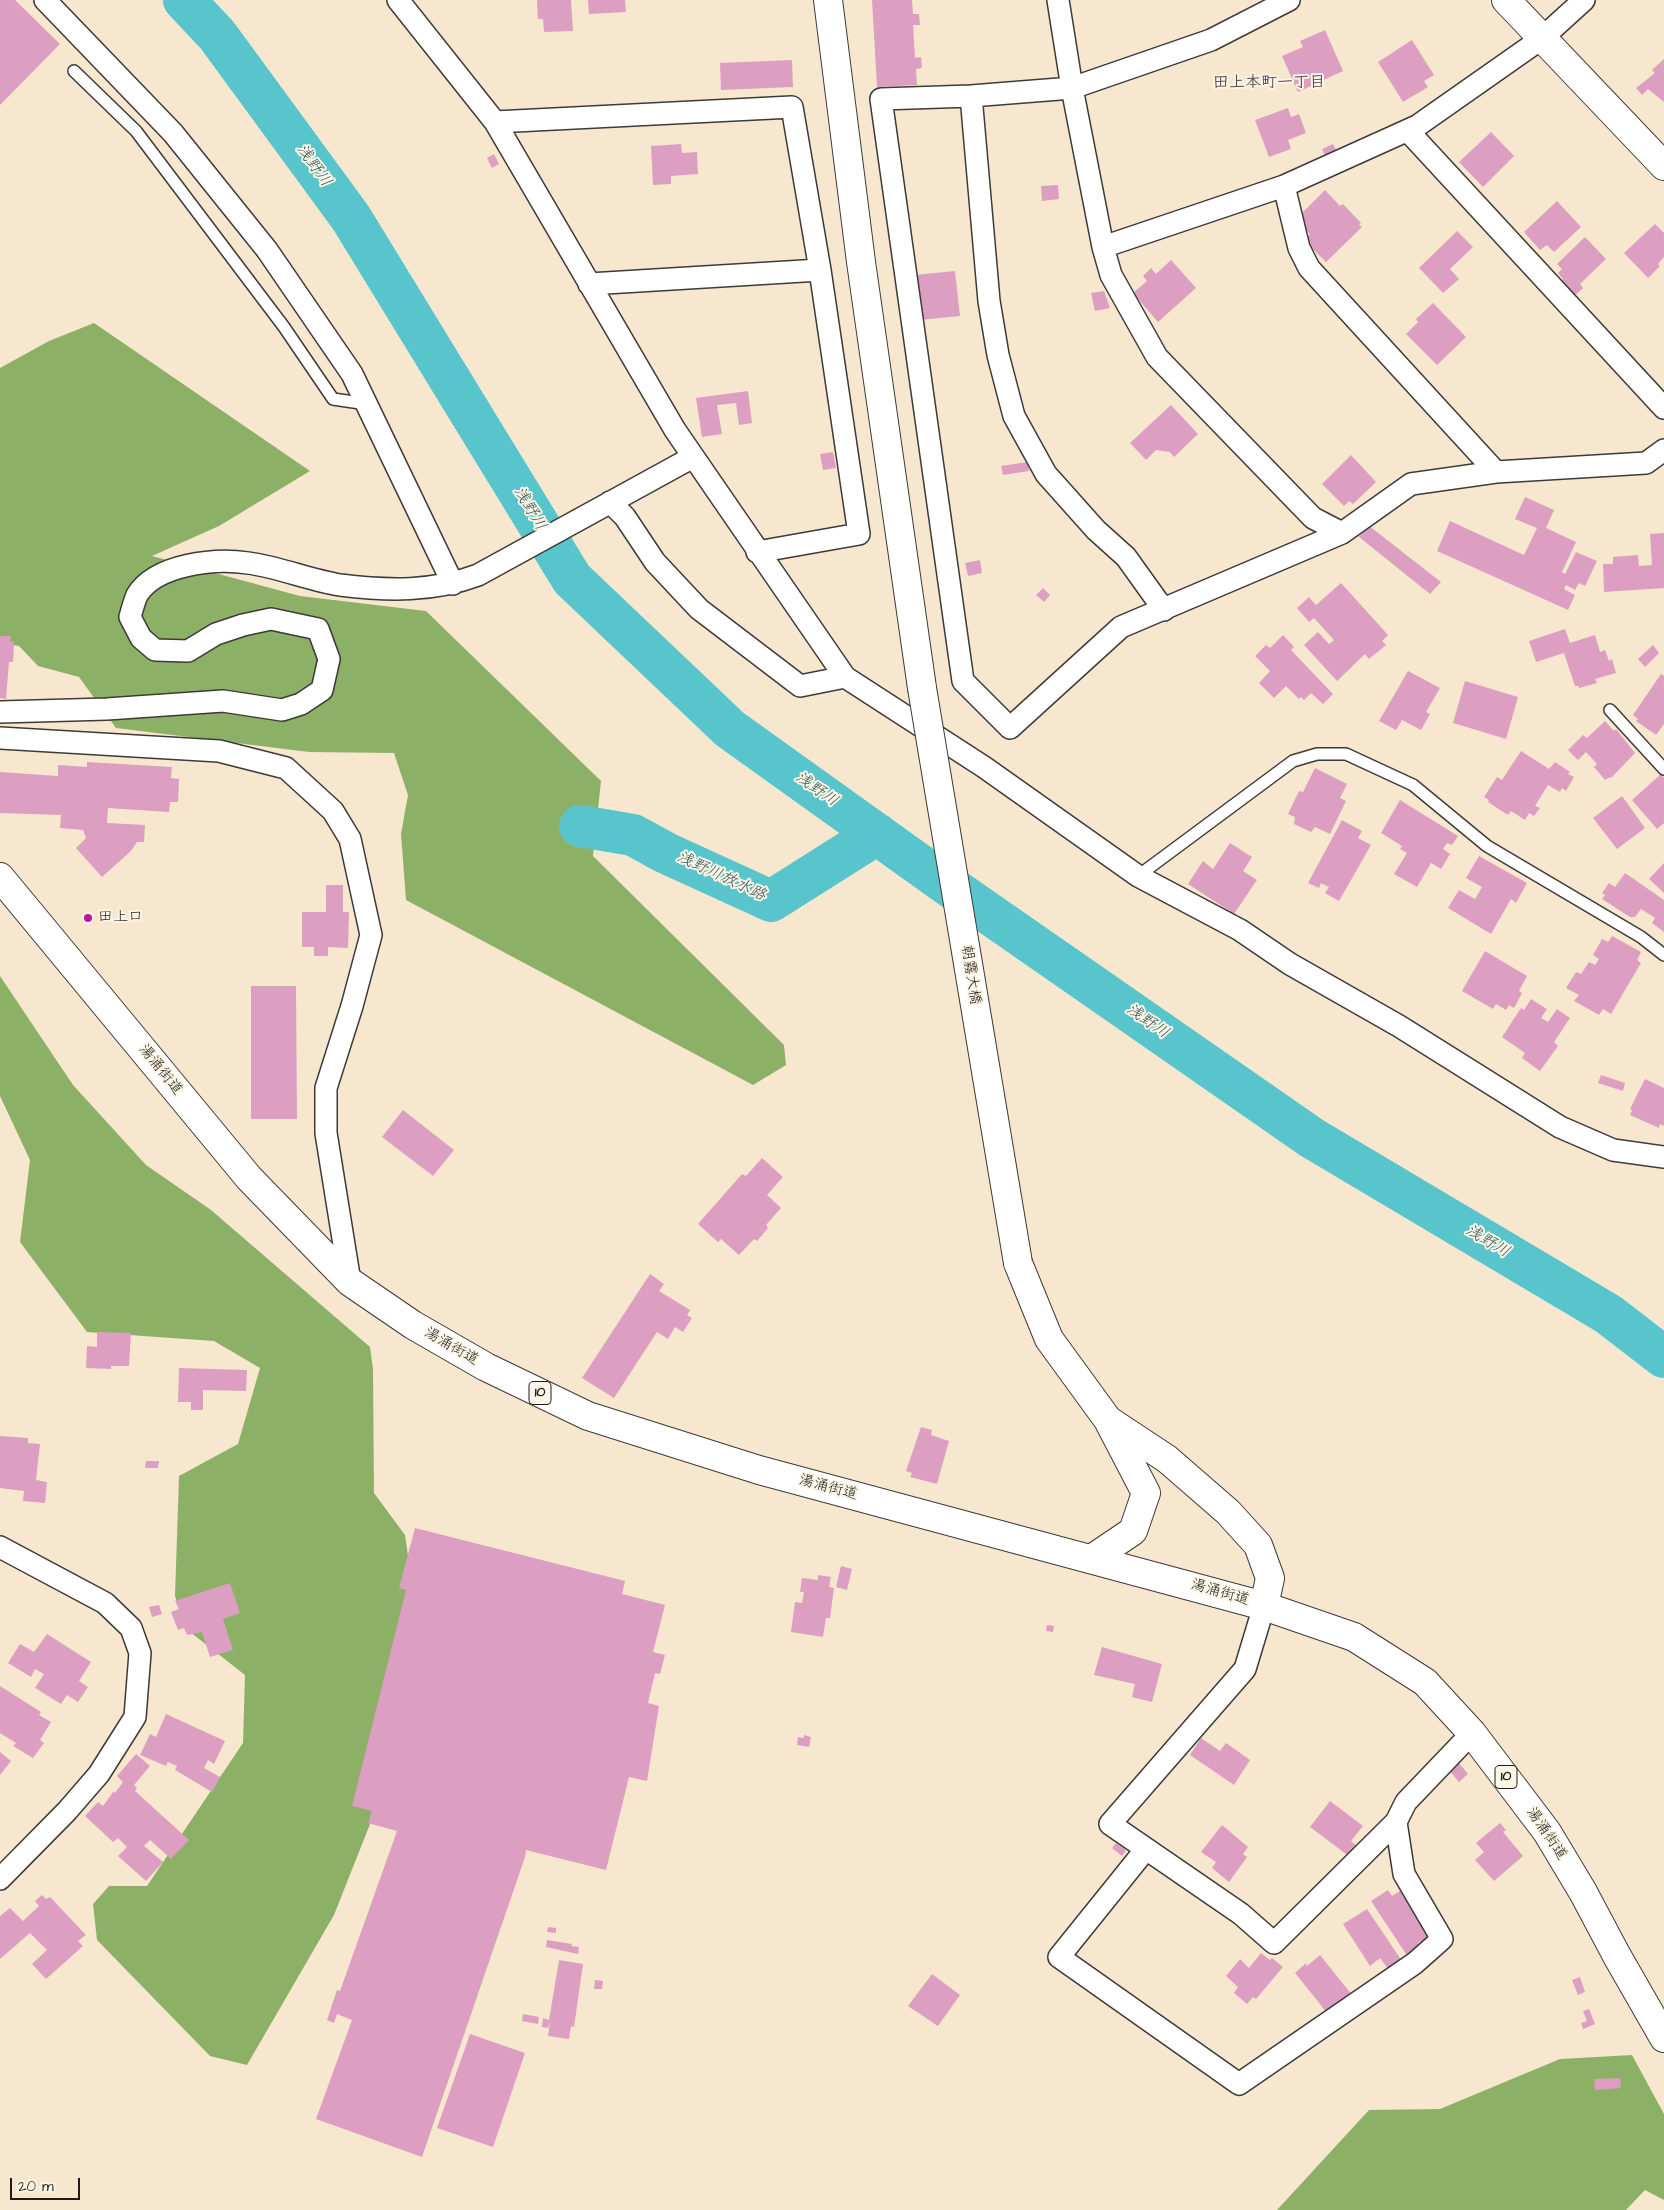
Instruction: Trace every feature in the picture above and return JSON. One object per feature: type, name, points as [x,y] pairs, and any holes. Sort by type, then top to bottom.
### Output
[{"type":"street","points":[[45,0],[173,133],[267,250],[352,374],[453,584]]},
{"type":"street","points":[[398,0],[496,122],[589,284],[693,458],[845,677],[984,767],[1138,876],[1240,930],[1290,964],[1400,1026],[1560,1126],[1613,1150],[1664,1157]]},
{"type":"street","name":"朝霧大橋","points":[[828,0],[861,262],[922,688],[1018,1263],[1049,1339],[1108,1420]]},
{"type":"street","points":[[1058,0],[1072,88],[1103,247],[1111,275],[1157,357],[1313,518],[1342,533]]},
{"type":"street","points":[[1289,0],[1211,40],[1072,88],[971,96],[881,99],[963,681],[1010,728],[1121,627],[1342,533],[1411,484],[1496,472],[1646,463],[1664,450]]},
{"type":"street","points":[[1506,0],[1541,39],[1664,166]]},
{"type":"street","points":[[1103,247],[1284,186],[1408,130],[1541,39],[1584,0]]},
{"type":"street","points":[[971,96],[989,301],[998,355],[1014,416],[1046,474],[1096,530],[1126,557],[1164,610]]},
{"type":"street","points":[[496,122],[792,107],[820,270],[859,534],[757,552]]},
{"type":"street","points":[[1408,130],[1664,408]]},
{"type":"street","points":[[1284,186],[1299,248],[1309,268],[1496,472]]},
{"type":"street","points":[[589,284],[820,270]]},
{"type":"street","points":[[0,712],[106,709],[223,701],[282,710],[302,704],[322,690],[329,659],[318,629],[271,619],[243,625],[216,634],[188,651],[155,650],[141,638],[130,617],[138,594],[163,571],[203,562],[247,562],[339,585],[413,590],[453,584],[478,574],[693,458]]},
{"type":"street","points":[[606,504],[625,517],[655,562],[699,609],[800,686],[845,677]]},
{"type":"street","points":[[0,738],[219,751],[286,768],[333,811],[350,839],[371,936],[352,1006],[326,1088],[326,1133],[350,1282]]},
{"type":"street","name":"湯涌街道","points":[[0,877],[249,1178],[350,1282],[413,1325],[486,1367],[588,1416],[759,1470],[1093,1558],[1264,1606],[1354,1638],[1425,1682],[1472,1733],[1547,1832],[1583,1892],[1616,1956],[1664,2038]]},
{"type":"street","points":[[1093,1558],[1133,1531],[1146,1493],[1108,1420]]},
{"type":"street","points":[[1108,1420],[1167,1458],[1228,1512],[1258,1545],[1270,1578],[1264,1606],[1245,1669],[1110,1824],[1241,1914],[1274,1943],[1396,1822],[1406,1802],[1472,1733]]},
{"type":"street","points":[[0,1547],[105,1603],[132,1628],[140,1653],[135,1717],[99,1774],[67,1811],[0,1879]]},
{"type":"street","points":[[1146,1849],[1060,1956],[1239,2084],[1415,1963],[1442,1938],[1404,1874],[1396,1822]]},
{"type":"lane","points":[[74,71],[136,131],[272,312],[333,399],[368,404]]},
{"type":"lane","points":[[1610,710],[1664,769]]},
{"type":"lane","points":[[1138,876],[1293,761],[1317,754],[1346,754],[1413,785],[1487,846],[1641,937],[1664,955]]},
{"type":"green space","points":[[94,323],[310,471],[219,526],[152,556],[300,596],[426,611],[601,781],[593,856],[784,1045],[786,1065],[753,1085],[406,900],[401,834],[408,795],[394,753],[309,752],[116,728],[79,677],[38,666],[19,646],[0,643],[0,368],[49,341]]},
{"type":"green space","points":[[0,976],[73,1085],[146,1165],[211,1210],[370,1347],[373,1369],[374,1493],[405,1535],[412,1583],[376,1809],[334,1915],[247,2065],[210,2056],[97,1940],[93,1904],[109,1886],[147,1886],[243,1743],[245,1675],[185,1628],[175,1596],[179,1476],[238,1444],[260,1368],[214,1341],[87,1332],[20,1242],[30,1160],[0,1096]]},
{"type":"green space","points":[[1632,2055],[1664,2114],[1664,2200],[1645,2190],[1626,2210],[1277,2210],[1369,2110],[1440,2109],[1560,2059]]},
{"type":"building","points":[[0,0],[15,0],[60,44],[0,105]]},
{"type":"building","points":[[537,0],[571,0],[573,31],[544,32],[543,19],[538,19]]},
{"type":"building","points":[[588,0],[625,0],[626,12],[589,14]]},
{"type":"building","points":[[872,0],[912,0],[913,14],[919,14],[920,25],[913,25],[915,58],[921,57],[922,68],[916,69],[917,85],[877,87]]},
{"type":"building","points":[[1325,30],[1343,71],[1298,92],[1282,56],[1303,47],[1300,41]]},
{"type":"building","points":[[1412,40],[1434,75],[1424,81],[1428,87],[1403,102],[1378,62]]},
{"type":"building","points":[[1664,59],[1664,102],[1648,89],[1642,95],[1636,88],[1655,73],[1652,70]]},
{"type":"building","points":[[792,60],[793,87],[721,90],[720,63]]},
{"type":"building","points":[[1288,108],[1291,117],[1299,114],[1306,133],[1288,140],[1291,149],[1269,157],[1255,120]]},
{"type":"building","points":[[1491,132],[1514,156],[1483,187],[1459,162]]},
{"type":"building","points":[[681,144],[682,153],[697,152],[698,174],[671,176],[671,184],[653,185],[651,146]]},
{"type":"building","points":[[1333,144],[1339,157],[1328,162],[1322,149]]},
{"type":"building","points":[[494,154],[499,164],[492,168],[487,158]]},
{"type":"building","points":[[1058,185],[1059,199],[1042,201],[1041,186]]},
{"type":"building","points":[[1325,190],[1340,206],[1343,204],[1361,223],[1359,225],[1362,227],[1326,262],[1304,240],[1310,234],[1299,223],[1298,217]]},
{"type":"building","points":[[1557,201],[1581,227],[1554,252],[1547,245],[1540,250],[1524,232]]},
{"type":"building","points":[[1655,224],[1664,233],[1664,257],[1658,264],[1660,266],[1648,278],[1624,253]]},
{"type":"building","points":[[1457,231],[1473,247],[1450,269],[1459,279],[1443,293],[1419,268]]},
{"type":"building","points":[[1585,237],[1606,259],[1580,284],[1583,288],[1569,301],[1555,287],[1563,279],[1558,273],[1562,269],[1557,264]]},
{"type":"building","points":[[1171,260],[1196,288],[1158,322],[1133,293],[1147,281],[1143,276],[1151,268],[1156,274]]},
{"type":"building","points":[[955,271],[960,316],[920,320],[915,275]]},
{"type":"building","points":[[1104,291],[1110,308],[1095,311],[1091,293]]},
{"type":"building","points":[[1433,303],[1466,337],[1437,365],[1406,334],[1418,322],[1416,319]]},
{"type":"building","points":[[748,391],[752,423],[739,425],[736,403],[717,405],[722,434],[702,437],[696,398]]},
{"type":"building","points":[[1171,405],[1198,434],[1174,457],[1170,452],[1156,450],[1146,460],[1130,443]]},
{"type":"building","points":[[833,452],[836,468],[823,470],[820,454]]},
{"type":"building","points":[[1351,455],[1376,482],[1353,504],[1349,501],[1344,506],[1322,484]]},
{"type":"building","points":[[1028,462],[1029,471],[1003,475],[1001,466]]},
{"type":"building","points":[[1525,497],[1554,510],[1546,528],[1576,542],[1562,572],[1565,574],[1576,552],[1597,561],[1585,586],[1579,583],[1575,590],[1566,585],[1564,589],[1575,595],[1568,610],[1437,551],[1450,521],[1524,555],[1537,528],[1515,519]]},
{"type":"building","points":[[1368,525],[1441,582],[1430,594],[1359,537]]},
{"type":"building","points":[[1664,533],[1664,588],[1604,592],[1603,564],[1613,564],[1613,557],[1638,555],[1639,566],[1652,565],[1650,534]]},
{"type":"building","points":[[980,560],[982,573],[968,576],[965,563]]},
{"type":"building","points":[[1341,583],[1388,635],[1382,641],[1386,645],[1369,659],[1365,654],[1337,681],[1304,645],[1318,632],[1329,644],[1334,640],[1314,618],[1309,622],[1297,608],[1309,597],[1316,605]]},
{"type":"building","points":[[1043,588],[1050,595],[1044,602],[1036,595]]},
{"type":"building","points":[[1565,629],[1570,643],[1595,635],[1600,652],[1605,650],[1609,661],[1612,659],[1616,673],[1595,679],[1597,683],[1579,688],[1579,686],[1575,686],[1564,653],[1536,662],[1529,641]]},
{"type":"building","points":[[1283,635],[1294,647],[1291,650],[1333,694],[1323,704],[1311,693],[1304,700],[1301,697],[1299,699],[1286,686],[1274,698],[1259,683],[1270,671],[1255,656],[1266,645],[1270,648]]},
{"type":"building","points":[[0,636],[11,636],[10,641],[14,642],[13,662],[9,662],[6,699],[0,698]]},
{"type":"building","points":[[1653,645],[1659,653],[1645,667],[1638,659]]},
{"type":"building","points":[[1408,671],[1440,688],[1426,712],[1430,714],[1421,730],[1402,720],[1396,730],[1379,721]]},
{"type":"building","points":[[1661,674],[1664,676],[1664,724],[1656,735],[1636,721],[1638,719],[1633,715]]},
{"type":"building","points":[[1465,681],[1518,697],[1506,739],[1453,723]]},
{"type":"building","points":[[1605,721],[1614,731],[1616,729],[1635,753],[1611,778],[1605,780],[1594,767],[1597,764],[1586,752],[1578,760],[1568,750],[1583,735],[1587,738]]},
{"type":"building","points":[[1521,751],[1549,769],[1555,762],[1574,777],[1566,791],[1562,788],[1560,792],[1548,785],[1535,806],[1540,808],[1534,816],[1529,813],[1525,820],[1511,811],[1508,815],[1488,802],[1489,800],[1484,797],[1497,777],[1502,780]]},
{"type":"building","points":[[87,762],[172,767],[171,778],[179,779],[178,802],[170,802],[169,812],[108,808],[107,823],[145,825],[144,842],[137,842],[131,851],[102,877],[76,848],[86,838],[83,830],[60,828],[61,815],[0,813],[0,772],[58,776],[58,765],[87,767]]},
{"type":"building","points":[[1315,768],[1347,784],[1340,798],[1346,801],[1330,834],[1315,827],[1311,832],[1294,824],[1295,817],[1288,814],[1299,791],[1303,792]]},
{"type":"building","points":[[1661,774],[1664,778],[1664,823],[1657,829],[1632,800]]},
{"type":"building","points":[[1622,796],[1645,828],[1617,849],[1593,818]]},
{"type":"building","points":[[1400,800],[1458,836],[1452,845],[1447,843],[1443,849],[1450,854],[1441,869],[1431,863],[1417,887],[1394,874],[1407,853],[1400,849],[1402,846],[1381,833]]},
{"type":"building","points":[[1342,820],[1362,831],[1358,838],[1371,845],[1339,901],[1325,893],[1329,887],[1321,883],[1319,888],[1308,883]]},
{"type":"building","points":[[1230,843],[1252,857],[1243,871],[1257,880],[1234,914],[1188,884],[1203,861],[1213,869]]},
{"type":"building","points":[[1479,856],[1527,883],[1516,903],[1511,899],[1491,934],[1448,908],[1459,890],[1475,899],[1482,887],[1466,878]]},
{"type":"building","points":[[1664,863],[1664,893],[1649,879]]},
{"type":"building","points":[[1625,873],[1664,900],[1664,932],[1652,923],[1655,918],[1641,909],[1635,917],[1630,917],[1602,899],[1605,895],[1602,893],[1609,883],[1615,887]]},
{"type":"building","points":[[326,885],[343,885],[343,912],[349,912],[348,948],[328,947],[328,956],[314,956],[314,947],[302,947],[302,912],[326,912]]},
{"type":"building","points":[[1612,936],[1641,952],[1637,960],[1641,963],[1611,1014],[1603,1009],[1599,1015],[1574,1001],[1579,995],[1566,988],[1576,972],[1581,974],[1589,962],[1595,965],[1599,959],[1593,955],[1602,939],[1608,942]]},
{"type":"building","points":[[1485,951],[1527,976],[1519,991],[1522,993],[1514,1008],[1509,1005],[1506,1010],[1496,1004],[1493,1009],[1462,991]]},
{"type":"building","points":[[251,986],[296,986],[297,1119],[251,1119]]},
{"type":"building","points":[[1531,999],[1547,1009],[1541,1018],[1548,1022],[1557,1009],[1570,1018],[1554,1042],[1558,1046],[1540,1071],[1522,1058],[1525,1053],[1502,1037],[1521,1008],[1524,1010]]},
{"type":"building","points":[[1601,1075],[1625,1083],[1623,1091],[1598,1083]]},
{"type":"building","points":[[1645,1079],[1664,1088],[1664,1126],[1660,1124],[1659,1128],[1630,1115],[1632,1110],[1630,1109]]},
{"type":"building","points":[[403,1110],[454,1150],[433,1176],[382,1137]]},
{"type":"building","points":[[762,1158],[783,1177],[767,1195],[781,1208],[766,1225],[768,1228],[757,1241],[754,1239],[739,1255],[721,1239],[718,1242],[698,1224],[742,1174],[746,1176]]},
{"type":"building","points":[[650,1274],[664,1284],[659,1291],[690,1310],[687,1315],[692,1318],[683,1332],[675,1327],[668,1339],[657,1332],[614,1398],[582,1378]]},
{"type":"building","points":[[97,1332],[131,1333],[129,1366],[111,1366],[111,1369],[86,1368],[87,1346],[97,1347]]},
{"type":"building","points":[[179,1368],[247,1370],[246,1391],[203,1390],[203,1410],[191,1410],[191,1402],[178,1402]]},
{"type":"building","points":[[921,1427],[932,1430],[931,1435],[949,1441],[937,1484],[910,1477],[912,1473],[906,1471]]},
{"type":"building","points":[[0,1436],[28,1438],[28,1443],[40,1444],[36,1480],[47,1482],[45,1503],[23,1501],[24,1491],[0,1488]]},
{"type":"building","points":[[146,1461],[159,1461],[158,1468],[145,1468]]},
{"type":"building","points":[[415,1528],[625,1581],[622,1594],[665,1605],[653,1652],[665,1655],[660,1674],[655,1673],[648,1703],[659,1706],[647,1781],[629,1777],[606,1870],[526,1850],[422,2157],[316,2119],[352,2020],[337,2014],[334,2023],[327,2020],[337,1990],[340,1991],[397,1831],[368,1823],[372,1811],[352,1806],[406,1590],[399,1588]]},
{"type":"building","points":[[841,1566],[852,1569],[847,1590],[836,1587]]},
{"type":"building","points":[[818,1575],[831,1577],[829,1587],[834,1588],[830,1618],[826,1618],[823,1637],[791,1632],[795,1602],[802,1603],[804,1592],[800,1592],[802,1578],[818,1580]]},
{"type":"building","points":[[230,1583],[240,1613],[223,1619],[233,1650],[210,1657],[202,1632],[187,1635],[184,1628],[178,1630],[171,1612],[179,1609],[175,1601]]},
{"type":"building","points":[[159,1605],[162,1614],[152,1617],[149,1607]]},
{"type":"building","points":[[1047,1625],[1054,1626],[1053,1632],[1046,1631]]},
{"type":"building","points":[[47,1634],[91,1662],[79,1681],[88,1687],[78,1702],[67,1695],[61,1704],[35,1688],[44,1674],[35,1669],[31,1677],[8,1663],[20,1644],[34,1652]]},
{"type":"building","points":[[1102,1647],[1162,1664],[1152,1702],[1132,1697],[1135,1684],[1094,1675]]},
{"type":"building","points":[[0,1686],[41,1712],[39,1715],[51,1722],[40,1740],[44,1743],[33,1758],[13,1746],[16,1743],[0,1733]]},
{"type":"building","points":[[166,1714],[225,1741],[214,1764],[208,1760],[204,1768],[220,1777],[212,1792],[175,1770],[177,1766],[168,1762],[166,1766],[140,1755],[150,1734],[156,1737]]},
{"type":"building","points":[[804,1735],[811,1737],[809,1747],[797,1745],[798,1737],[804,1738]]},
{"type":"building","points":[[1201,1738],[1220,1751],[1226,1743],[1250,1760],[1234,1785],[1190,1755]]},
{"type":"building","points":[[0,1752],[11,1761],[0,1775]]},
{"type":"building","points":[[136,1754],[150,1766],[134,1785],[137,1788],[135,1791],[189,1840],[171,1859],[150,1840],[144,1846],[163,1862],[146,1881],[118,1856],[127,1847],[118,1838],[113,1842],[85,1816],[98,1802],[103,1806],[114,1791],[115,1793],[123,1782],[117,1776]]},
{"type":"building","points":[[1458,1762],[1468,1774],[1459,1782],[1449,1770]]},
{"type":"building","points":[[1330,1801],[1363,1826],[1351,1841],[1358,1847],[1350,1857],[1310,1827]]},
{"type":"building","points":[[1500,1823],[1506,1830],[1503,1832],[1523,1856],[1494,1881],[1475,1860],[1484,1852],[1476,1843]]},
{"type":"building","points":[[1222,1825],[1248,1847],[1243,1854],[1247,1857],[1229,1882],[1212,1868],[1216,1862],[1201,1852]]},
{"type":"building","points":[[1116,1843],[1126,1850],[1122,1856],[1112,1848]]},
{"type":"building","points":[[1409,1885],[1432,1935],[1418,1943],[1421,1949],[1408,1957],[1371,1901],[1388,1890],[1392,1896]]},
{"type":"building","points":[[42,1895],[46,1899],[50,1897],[86,1935],[78,1941],[83,1946],[46,1979],[32,1964],[47,1950],[30,1933],[0,1959],[0,1916],[10,1908],[23,1921],[39,1906],[35,1901]]},
{"type":"building","points":[[1367,1909],[1402,1961],[1389,1970],[1380,1958],[1370,1966],[1343,1924]]},
{"type":"building","points":[[548,1927],[556,1928],[556,1933],[547,1932]]},
{"type":"building","points":[[547,1940],[579,1947],[578,1954],[546,1947]]},
{"type":"building","points":[[1261,1953],[1270,1960],[1272,1958],[1283,1967],[1256,1999],[1253,1997],[1247,2004],[1234,1993],[1238,1987],[1226,1976],[1240,1959],[1249,1968]]},
{"type":"building","points":[[1320,1955],[1352,1995],[1328,2014],[1295,1973],[1306,1963],[1307,1966]]},
{"type":"building","points":[[559,1960],[583,1964],[574,2027],[571,2026],[569,2039],[548,2036],[550,2022],[548,2028],[542,2027],[543,2018],[549,2020]]},
{"type":"building","points":[[932,1974],[960,1995],[938,2026],[908,2006]]},
{"type":"building","points":[[1580,1977],[1585,1992],[1578,1995],[1572,1980]]},
{"type":"building","points":[[595,1980],[603,1981],[602,1989],[594,1989]]},
{"type":"building","points":[[1589,2009],[1595,2024],[1583,2029],[1581,2023],[1587,2021],[1583,2011]]},
{"type":"building","points":[[523,2014],[539,2017],[538,2024],[522,2021]]},
{"type":"building","points":[[470,2034],[525,2053],[493,2147],[437,2128]]},
{"type":"building","points":[[1620,2078],[1621,2088],[1595,2090],[1594,2079]]},
{"type":"waterway","name":"浅野川","points":[[184,0],[217,35],[351,218],[572,579],[730,729],[945,883],[1312,1138],[1608,1314],[1664,1357]]},
{"type":"waterway","name":"浅野川放水路","points":[[580,826],[633,835],[666,853],[771,901],[877,834]]},
{"type":"place","name":"田上口","points":[[88,918]]},
{"type":"district","name":"田上本町一丁目","points":[[1269,84]]}]
